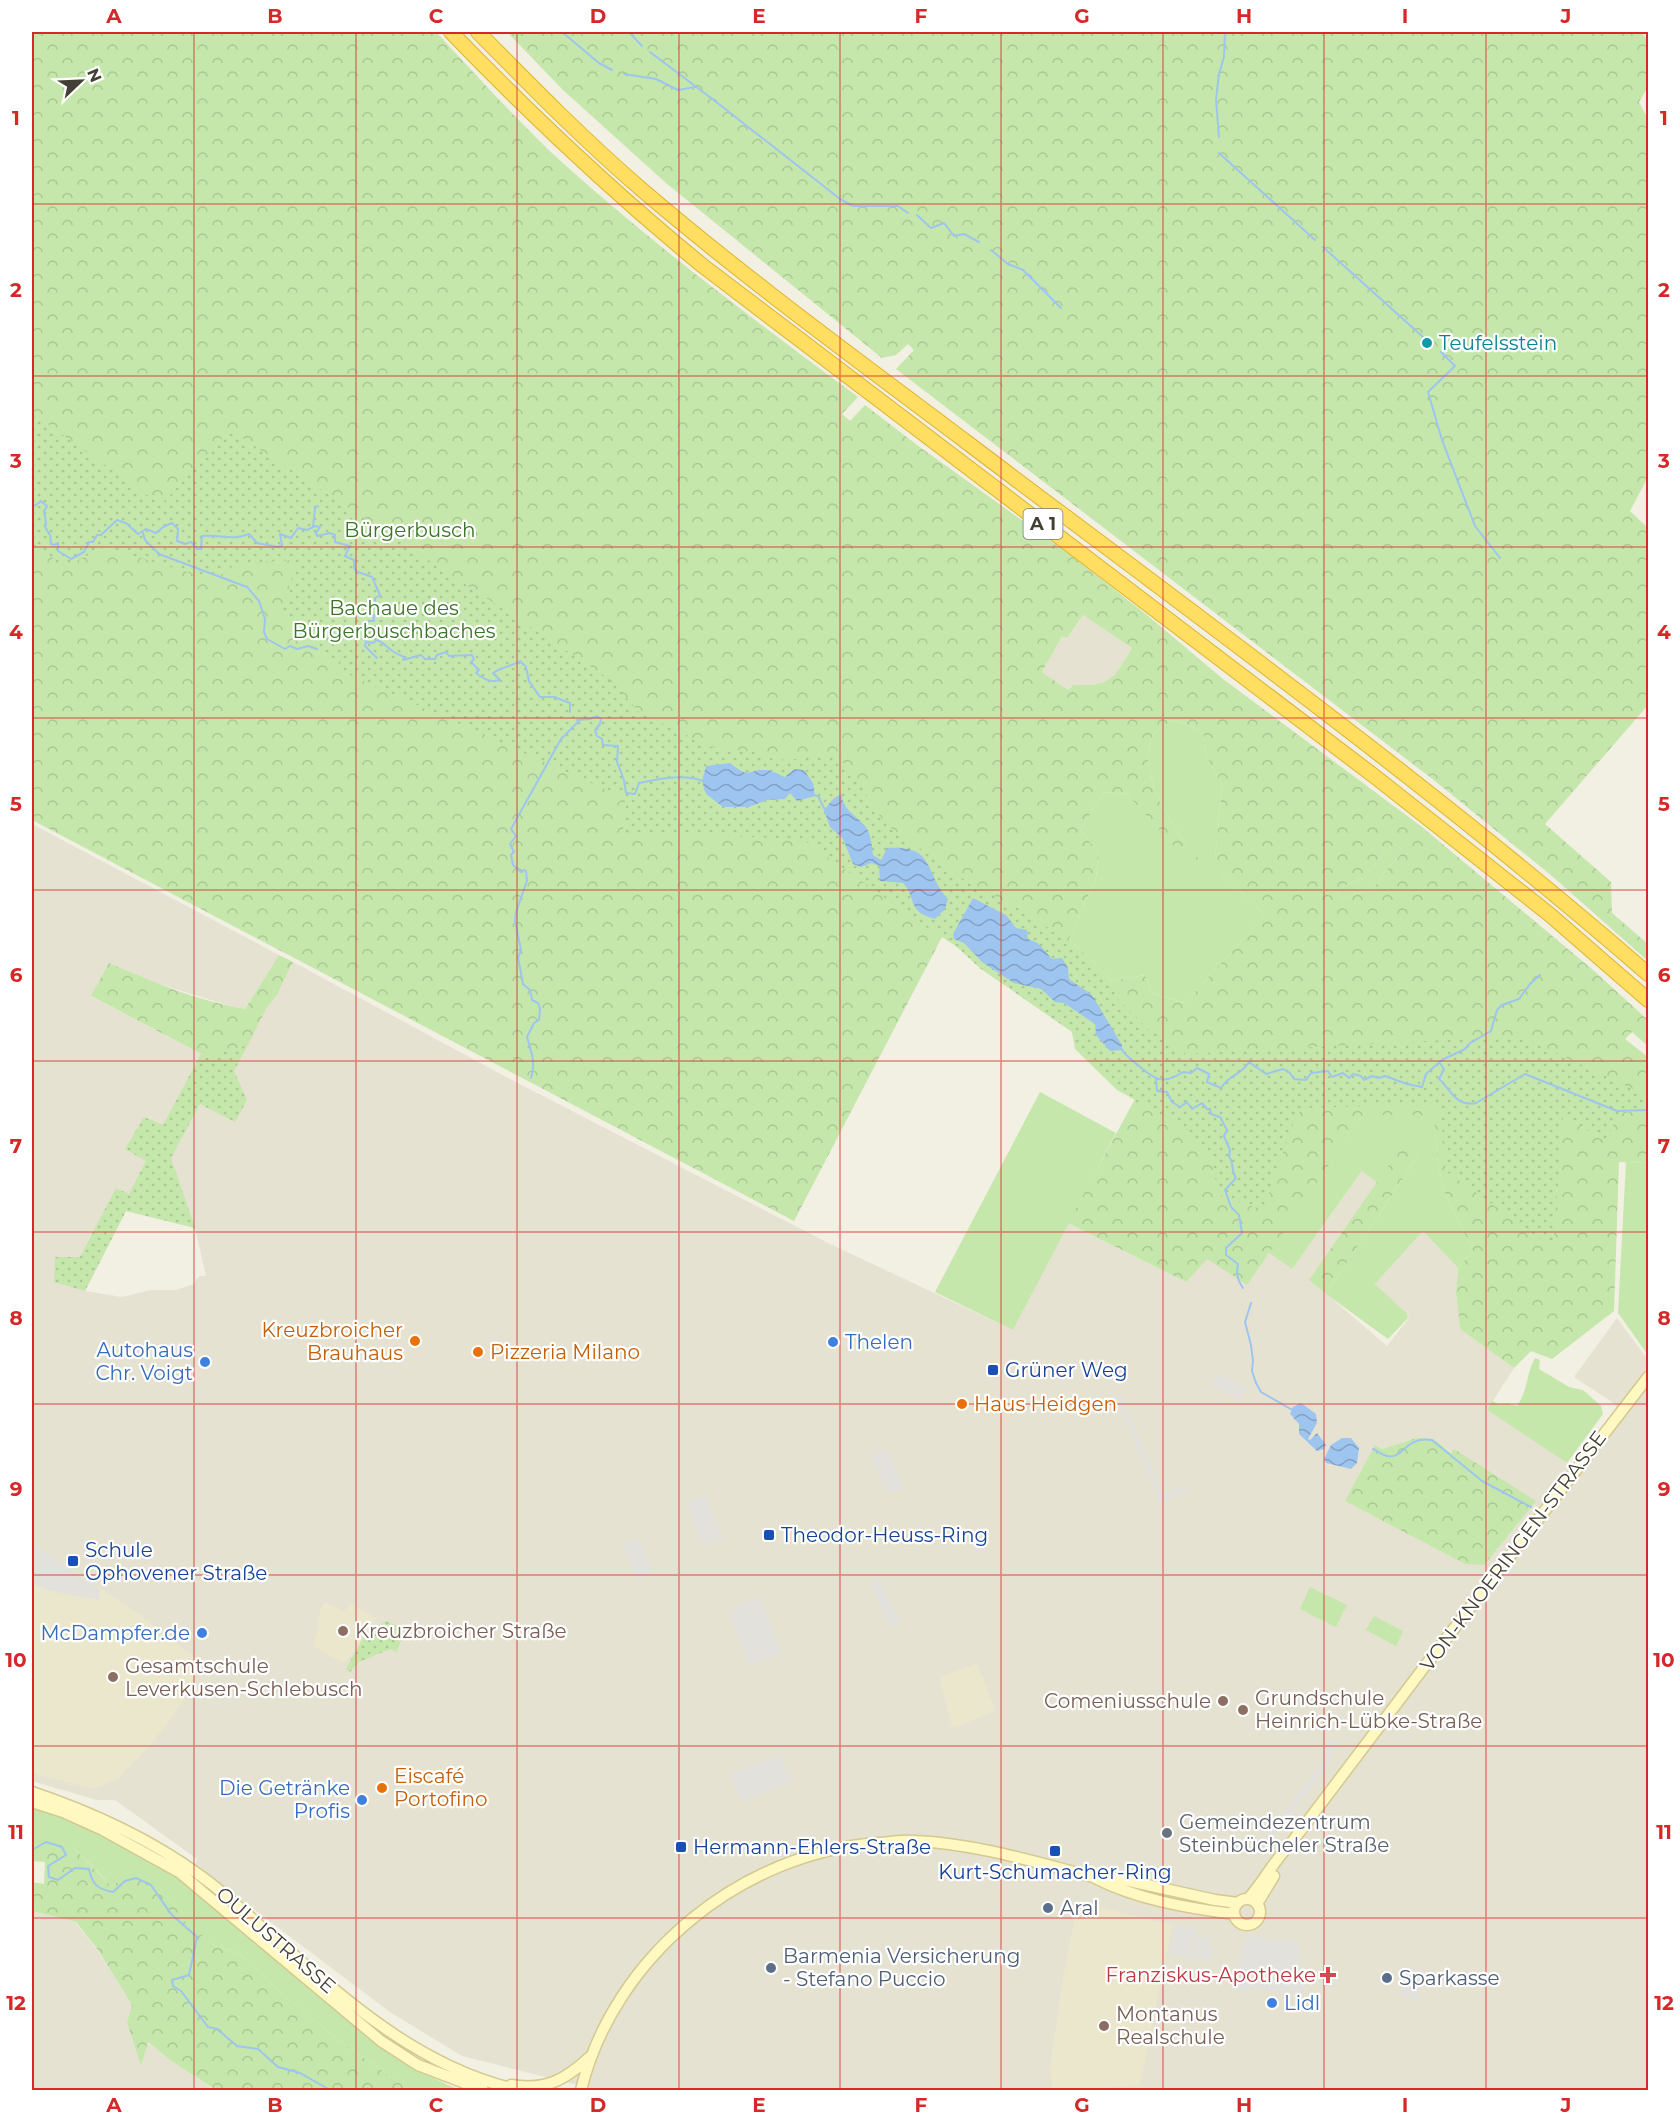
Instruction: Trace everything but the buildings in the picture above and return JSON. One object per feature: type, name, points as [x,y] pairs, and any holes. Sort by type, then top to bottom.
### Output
[{"type":"highway","name":"A 1","points":[[451,32],[553,135],[627,202],[704,266],[1378,778],[1549,914],[1648,1000]]},
{"type":"highway","name":"A 1","points":[[478,32],[598,150],[715,250],[1391,764],[1561,900],[1648,974]]},
{"type":"main road","name":"VON-KNOERINGEN-STRASSE","points":[[1248,1902],[1287,1856],[1292,1842],[1648,1377]]},
{"type":"main road","name":"OULUSTRASSE","points":[[32,1792],[81,1809],[131,1833],[199,1874],[338,1995],[391,2033],[468,2075],[519,2091]]},
{"type":"main road","name":"OULUSTRASSE","points":[[32,1802],[63,1812],[103,1830],[179,1872],[381,2041],[418,2065],[483,2091]]},
{"type":"main road","points":[[581,2091],[592,2056],[616,2006],[650,1958],[696,1915],[716,1900],[784,1864],[850,1845],[914,1840],[994,1851],[1093,1877],[1110,1886],[1147,1897],[1234,1914]]},
{"type":"main road","points":[[1093,1877],[1111,1877],[1215,1900],[1248,1902],[1261,1913],[1251,1925],[1242,1925],[1236,1920],[1234,1914]]},
{"type":"main road","points":[[1234,1914],[1248,1902]]},
{"type":"main road","points":[[445,2063],[513,2086],[528,2087],[560,2080],[592,2056]]},
{"type":"shaded area","points":[[1083,615],[1132,648],[1113,679],[1094,685],[1073,685],[1068,690],[1042,672],[1062,635],[1067,638]]},
{"type":"shaded area","points":[[32,824],[279,955],[245,1009],[146,980],[109,963],[92,997],[201,1054],[207,1057],[266,1009],[277,995],[293,962],[508,1078],[830,1244],[1013,1330],[1068,1223],[1186,1282],[1207,1258],[1247,1284],[1268,1252],[1292,1269],[1363,1170],[1378,1183],[1310,1280],[1387,1346],[1409,1318],[1375,1284],[1423,1231],[1458,1268],[1456,1293],[1460,1329],[1514,1368],[1487,1410],[1571,1465],[1617,1408],[1615,1404],[1574,1377],[1617,1318],[1648,1360],[1648,2090],[597,2090],[462,2056],[390,2012],[195,1865],[197,1859],[115,1800],[97,1800],[32,1781]],"holes":[[[126,1211],[195,1228],[206,1276],[200,1276],[196,1279],[195,1284],[175,1290],[151,1290],[122,1297],[85,1291]],[[1416,1438],[1434,1439],[1452,1453],[1454,1450],[1465,1564],[1346,1501],[1375,1445],[1382,1449]]]},
{"type":"shaded area","points":[[1218,1374],[1246,1387],[1240,1400],[1212,1386]]},
{"type":"shaded area","points":[[1121,1396],[1162,1494],[1184,1485],[1187,1491],[1160,1502],[1116,1397]]},
{"type":"shaded area","points":[[889,1451],[904,1489],[887,1493],[870,1454]]},
{"type":"shaded area","points":[[705,1496],[723,1538],[703,1546],[687,1502]]},
{"type":"shaded area","points":[[638,1539],[652,1569],[642,1579],[637,1579],[622,1546]]},
{"type":"shaded area","name":"Gesamtschule Leverkusen-Schlebusch","points":[[32,1542],[137,1613],[201,1662],[188,1693],[148,1747],[117,1780],[93,1789],[32,1773]]},
{"type":"shaded area","points":[[32,1543],[100,1589],[99,1600],[47,1590],[32,1583]]},
{"type":"shaded area","points":[[880,1578],[900,1624],[889,1628],[870,1582]]},
{"type":"shaded area","points":[[760,1596],[782,1654],[749,1666],[731,1616],[735,1606]]},
{"type":"shaded area","name":"Kreuzbroicher Straße","points":[[326,1602],[344,1612],[350,1603],[376,1618],[365,1640],[344,1663],[313,1646],[319,1623],[317,1622],[322,1606]]},
{"type":"shaded area","points":[[977,1664],[995,1710],[953,1729],[939,1677]]},
{"type":"shaded area","points":[[1331,1737],[1337,1739],[1330,1763],[1265,1848],[1260,1844],[1322,1763]]},
{"type":"shaded area","points":[[780,1754],[791,1781],[741,1802],[729,1774]]},
{"type":"shaded area","name":"Montanus Realschule","points":[[1078,1902],[1172,1925],[1140,2085],[1053,2090],[1050,2069],[1062,1984]]},
{"type":"shaded area","points":[[32,1911],[75,1922],[98,1951],[132,2005],[127,2022],[141,2065],[148,2043],[215,2090],[32,2090]]},
{"type":"shaded area","points":[[1175,1926],[1195,1929],[1190,1958],[1170,1954]]},
{"type":"shaded area","points":[[1196,1935],[1210,1938],[1209,1946],[1214,1947],[1211,1961],[1192,1958]]},
{"type":"shaded area","points":[[1250,1935],[1301,1945],[1296,1973],[1307,1976],[1303,1997],[1252,1987],[1250,1993],[1233,1989],[1245,1938]]},
{"type":"shaded area","points":[[1405,1967],[1425,1971],[1418,2001],[1400,1996]]},
{"type":"green space","name":"Bürgerbusch","points":[[32,32],[436,32],[532,134],[601,197],[709,285],[858,397],[842,414],[850,421],[865,405],[1069,554],[1223,679],[1422,827],[1593,970],[1648,1020],[1648,1046],[1632,1032],[1625,1039],[1648,1057],[1648,1163],[1619,1162],[1614,1311],[1552,1359],[1531,1351],[1514,1368],[1460,1329],[1456,1293],[1458,1268],[1473,1251],[1444,1191],[1438,1164],[1434,1121],[1421,1115],[1363,1115],[1247,1285],[1207,1259],[1186,1282],[1068,1223],[1143,1084],[1025,992],[942,937],[794,1221],[32,820]],"holes":[[[1083,615],[1132,648],[1116,674],[1104,682],[1073,685],[1068,690],[1042,672],[1062,636],[1067,638]],[[1173,720],[1203,731],[1205,753],[1222,786],[1215,859],[1199,853],[1193,863],[1219,871],[1265,915],[1185,1003],[1151,993],[1145,975],[1112,981],[1069,939],[1096,878],[1099,853],[1080,830],[1104,792],[1127,794],[1181,854],[1188,848],[1165,812],[1154,788],[1147,757],[1153,733]],[[1395,844],[1404,851],[1374,888],[1342,899],[1337,892],[1344,886],[1366,877],[1383,853]]]},
{"type":"green space","points":[[507,32],[1640,32],[1648,39],[1648,87],[1639,102],[1648,119],[1648,477],[1630,511],[1648,528],[1648,705],[1545,824],[1611,882],[1612,913],[1648,944],[1648,961],[1552,876],[1435,781],[896,369],[914,350],[908,344],[896,355],[882,358],[666,183],[563,90]]},
{"type":"green space","name":"Bachaue des Bürgerbuschbaches","points":[[32,413],[161,505],[230,430],[602,674],[639,712],[711,747],[754,752],[773,759],[789,760],[824,755],[841,761],[855,773],[871,804],[887,825],[966,881],[1029,914],[1066,941],[1111,983],[1118,999],[1149,1030],[1170,1041],[1186,1054],[1520,1036],[1648,1096],[1648,1112],[1620,1112],[1605,1141],[1563,1116],[1553,1248],[1446,1171],[1440,1104],[1302,1108],[1293,1124],[1263,1210],[1220,1196],[1207,1147],[1188,1138],[1190,1130],[1117,1090],[1075,1049],[1072,1032],[981,969],[948,939],[932,931],[802,839],[623,832],[625,798],[339,670],[339,663],[281,615],[297,560],[237,563],[214,580],[104,547],[65,567],[32,543]]},
{"type":"green space","points":[[1173,720],[1203,731],[1205,753],[1222,786],[1215,860],[1219,871],[1265,915],[1185,1003],[1151,993],[1145,975],[1112,981],[1069,939],[1096,878],[1099,853],[1080,830],[1104,792],[1127,794],[1181,853],[1188,848],[1165,812],[1154,788],[1147,757],[1153,733]]},
{"type":"green space","points":[[1395,844],[1404,851],[1374,888],[1342,899],[1337,892],[1344,886],[1366,877],[1383,853]]},
{"type":"green space","points":[[279,955],[293,962],[248,1045],[207,1057],[91,996],[109,963],[193,996],[245,1009]]},
{"type":"green space","points":[[248,1045],[234,1071],[247,1100],[235,1122],[200,1104],[171,1158],[195,1228],[126,1211],[85,1291],[54,1282],[55,1257],[80,1257],[116,1188],[129,1194],[146,1161],[125,1149],[144,1117],[163,1125],[201,1054],[207,1057]]},
{"type":"green space","points":[[1040,1092],[1116,1133],[1013,1330],[935,1292]]},
{"type":"green space","points":[[1363,1115],[1421,1115],[1434,1120],[1438,1164],[1444,1191],[1473,1251],[1458,1268],[1423,1231],[1375,1284],[1406,1313],[1408,1318],[1388,1339],[1326,1294],[1419,1154],[1407,1140],[1378,1183],[1362,1171],[1292,1269],[1268,1252]]},
{"type":"green space","points":[[1407,1139],[1419,1154],[1326,1294],[1309,1280]]},
{"type":"green space","points":[[1626,1162],[1648,1163],[1648,1355],[1618,1313]]},
{"type":"green space","points":[[1535,1358],[1540,1360],[1539,1369],[1569,1387],[1583,1390],[1601,1406],[1603,1414],[1567,1463],[1487,1410],[1492,1401],[1517,1406]]},
{"type":"green space","points":[[1416,1438],[1434,1439],[1451,1453],[1454,1449],[1536,1501],[1484,1565],[1465,1564],[1345,1501],[1375,1445],[1382,1449]]},
{"type":"green space","points":[[1310,1587],[1347,1605],[1336,1627],[1300,1609]]},
{"type":"green space","points":[[1374,1616],[1403,1631],[1396,1646],[1366,1630]]},
{"type":"green space","points":[[386,1621],[406,1630],[396,1652],[390,1649],[359,1662],[350,1672],[346,1669],[363,1638]]},
{"type":"green space","points":[[32,1806],[112,1839],[150,1860],[220,1910],[350,2023],[420,2071],[459,2090],[410,2090],[338,2040],[273,1986],[239,1953],[215,1946],[182,1920],[170,1898],[130,1875],[111,1886],[72,1845],[32,1845]]},
{"type":"green space","points":[[32,1845],[72,1845],[111,1886],[130,1874],[170,1898],[183,1920],[215,1946],[239,1953],[273,1986],[338,2040],[410,2090],[216,2090],[170,2060],[148,2042],[141,2066],[127,2022],[132,2005],[98,1950],[76,1922],[32,1911],[32,1882],[44,1884],[45,1862],[32,1861]]},
{"type":"water","points":[[730,763],[742,771],[769,770],[785,777],[794,769],[804,770],[813,783],[815,796],[797,801],[790,793],[785,799],[767,800],[749,807],[723,807],[706,794],[702,781],[706,766]]},
{"type":"water","points":[[841,794],[847,808],[867,829],[873,855],[881,860],[887,848],[903,848],[921,855],[927,862],[940,889],[948,899],[945,909],[935,919],[916,909],[903,883],[880,881],[879,866],[872,863],[861,867],[853,864],[843,839],[830,827],[824,810],[833,799]]},
{"type":"water","points":[[973,898],[1006,915],[1016,928],[1027,930],[1028,939],[1038,943],[1052,959],[1062,958],[1068,968],[1069,979],[1092,995],[1122,1045],[1122,1050],[1110,1051],[1096,1035],[1095,1024],[1064,1003],[1055,1002],[1041,989],[1014,983],[982,962],[964,943],[954,939],[953,934]]},
{"type":"water","points":[[1301,1403],[1316,1414],[1317,1423],[1308,1439],[1310,1440],[1317,1433],[1326,1445],[1324,1449],[1317,1451],[1299,1434],[1299,1424],[1290,1414],[1293,1407]]},
{"type":"water","points":[[1342,1438],[1351,1438],[1359,1448],[1357,1463],[1351,1469],[1326,1463],[1324,1459],[1331,1445]]},
{"type":"waterway","points":[[562,32],[599,63],[612,70]]},
{"type":"waterway","points":[[629,32],[642,46]]},
{"type":"waterway","points":[[1219,137],[1216,99],[1224,57],[1225,32]]},
{"type":"waterway","points":[[650,52],[840,199],[853,206],[898,206],[908,213]]},
{"type":"waterway","points":[[624,74],[656,79],[678,90],[695,87]]},
{"type":"waterway","points":[[1219,153],[1315,240]]},
{"type":"waterway","points":[[917,215],[931,228],[944,223],[954,236],[964,234],[979,242]]},
{"type":"waterway","points":[[1323,247],[1433,346]]},
{"type":"waterway","points":[[991,250],[1008,264],[1023,270],[1061,308]]},
{"type":"waterway","points":[[1441,352],[1455,366],[1428,392],[1442,440],[1475,526],[1500,558]]},
{"type":"waterway","points":[[32,508],[41,501],[47,506],[44,511],[45,527],[50,535],[51,544],[58,543],[58,551],[71,559],[84,552],[89,542],[93,542],[97,535],[101,535],[117,520],[126,523],[138,534],[146,529],[156,533],[172,523],[178,529],[177,541],[185,544],[191,542],[197,549],[201,549],[202,536],[238,537],[249,534],[257,543],[278,547],[282,545],[280,534],[291,538],[298,528],[307,530],[315,526],[320,527],[316,533],[317,536],[330,533],[335,535],[335,542],[350,546],[345,556],[354,560],[354,568],[358,572],[372,577],[380,595],[375,598],[375,604],[382,607],[376,616],[373,615],[374,621],[369,621],[364,625],[366,642],[380,641],[404,657],[403,660],[421,655],[425,659],[435,659],[437,655],[446,652],[449,656],[472,655],[474,659],[471,662],[479,670],[476,673],[490,681],[500,680],[493,673],[520,661],[526,667],[529,681],[540,697],[554,697],[570,703],[570,712]]},
{"type":"waterway","points":[[313,527],[315,508],[318,506]]},
{"type":"waterway","points":[[143,533],[145,540],[159,554],[247,587],[259,601],[265,619],[264,632],[267,639],[285,649],[290,646],[297,649],[308,646],[317,649]]},
{"type":"waterway","points":[[366,642],[365,646],[377,658]]},
{"type":"waterway","points":[[577,720],[597,716],[601,719],[595,730],[597,736],[602,739],[603,745],[618,746],[617,762],[626,793],[635,794],[639,783],[664,779],[681,777],[705,782]]},
{"type":"waterway","points":[[531,1078],[533,1062],[527,1037],[534,1023],[539,1020],[540,1008],[538,1003],[532,1000],[530,990],[523,984],[518,957],[521,950],[515,921],[516,912],[527,881],[526,871],[521,872],[513,865],[511,855],[514,852],[510,844],[516,836],[511,829],[561,739],[579,721]]},
{"type":"waterway","points":[[812,795],[818,796],[826,812]]},
{"type":"waterway","points":[[1121,1048],[1129,1058],[1155,1077],[1170,1079],[1183,1072],[1191,1073],[1197,1068],[1209,1074],[1207,1082],[1221,1088],[1249,1062],[1266,1074],[1283,1069],[1294,1079],[1306,1080],[1311,1073],[1328,1071],[1332,1077],[1343,1073],[1349,1078],[1353,1074],[1361,1076],[1364,1080],[1372,1076],[1379,1078],[1385,1076],[1422,1087],[1426,1074],[1442,1060],[1465,1049],[1470,1043],[1491,1031],[1497,1010],[1502,1005],[1519,999],[1540,975]]},
{"type":"waterway","points":[[1439,1062],[1444,1069],[1439,1079],[1455,1097],[1464,1103],[1476,1103],[1525,1074],[1617,1111],[1648,1110]]},
{"type":"waterway","points":[[1156,1078],[1157,1091],[1167,1092],[1172,1102],[1180,1107],[1187,1102],[1192,1109],[1202,1103],[1210,1109],[1211,1114],[1220,1117],[1227,1130],[1224,1136],[1230,1150],[1229,1156],[1236,1178],[1225,1190],[1231,1207],[1239,1215],[1242,1233],[1226,1248],[1226,1255],[1238,1264],[1239,1282],[1243,1288]]},
{"type":"waterway","points":[[1251,1303],[1245,1322],[1251,1345],[1252,1371],[1256,1383],[1261,1392],[1294,1411]]},
{"type":"waterway","points":[[1373,1449],[1393,1456],[1416,1441],[1432,1440],[1482,1481],[1531,1507]]},
{"type":"waterway","points":[[32,1850],[46,1842],[62,1847],[66,1855],[48,1866],[49,1877],[58,1880],[75,1868],[89,1869],[97,1885],[113,1892],[125,1881],[136,1878],[151,1885],[171,1914],[197,1937],[189,1975],[172,1980],[173,1986],[181,1991],[208,2027],[217,2029],[237,2046],[258,2049],[278,2067],[300,2073],[330,2090]]},
{"type":"place","name":"Teufelsstein","points":[[1427,343]]},
{"type":"place","name":"Kreuzbroicher Brauhaus","points":[[415,1341]]},
{"type":"place","name":"Thelen","points":[[833,1342]]},
{"type":"place","name":"Pizzeria Milano","points":[[478,1352]]},
{"type":"place","name":"Autohaus Chr. Voigt","points":[[205,1362]]},
{"type":"place","name":"Grüner Weg","points":[[993,1370]]},
{"type":"place","name":"Haus Heidgen","points":[[962,1404]]},
{"type":"place","name":"Theodor-Heuss-Ring","points":[[769,1535]]},
{"type":"place","name":"Schule Ophovener Straße","points":[[73,1561]]},
{"type":"place","name":"Kreuzbroicher Straße","points":[[343,1631]]},
{"type":"place","name":"McDampfer.de","points":[[202,1633]]},
{"type":"place","name":"Gesamtschule Leverkusen-Schlebusch","points":[[113,1677]]},
{"type":"place","name":"Comeniusschule","points":[[1223,1701]]},
{"type":"place","name":"Grundschule Heinrich-Lübke-Straße","points":[[1243,1710]]},
{"type":"place","name":"Eiscafé Portofino","points":[[382,1788]]},
{"type":"place","name":"Die Getränke Profis","points":[[362,1800]]},
{"type":"place","name":"Gemeindezentrum Steinbücheler Straße","points":[[1167,1833]]},
{"type":"place","name":"Hermann-Ehlers-Straße","points":[[681,1847]]},
{"type":"place","name":"Kurt-Schumacher-Ring","points":[[1055,1851]]},
{"type":"place","name":"Aral","points":[[1048,1908]]},
{"type":"place","name":"Barmenia Versicherung - Stefano Puccio","points":[[771,1968]]},
{"type":"place","name":"Franziskus-Apotheke","points":[[1328,1975]]},
{"type":"place","name":"Sparkasse","points":[[1387,1978]]},
{"type":"place","name":"Lidl","points":[[1272,2003]]},
{"type":"place","name":"Montanus Realschule","points":[[1104,2026]]}]
